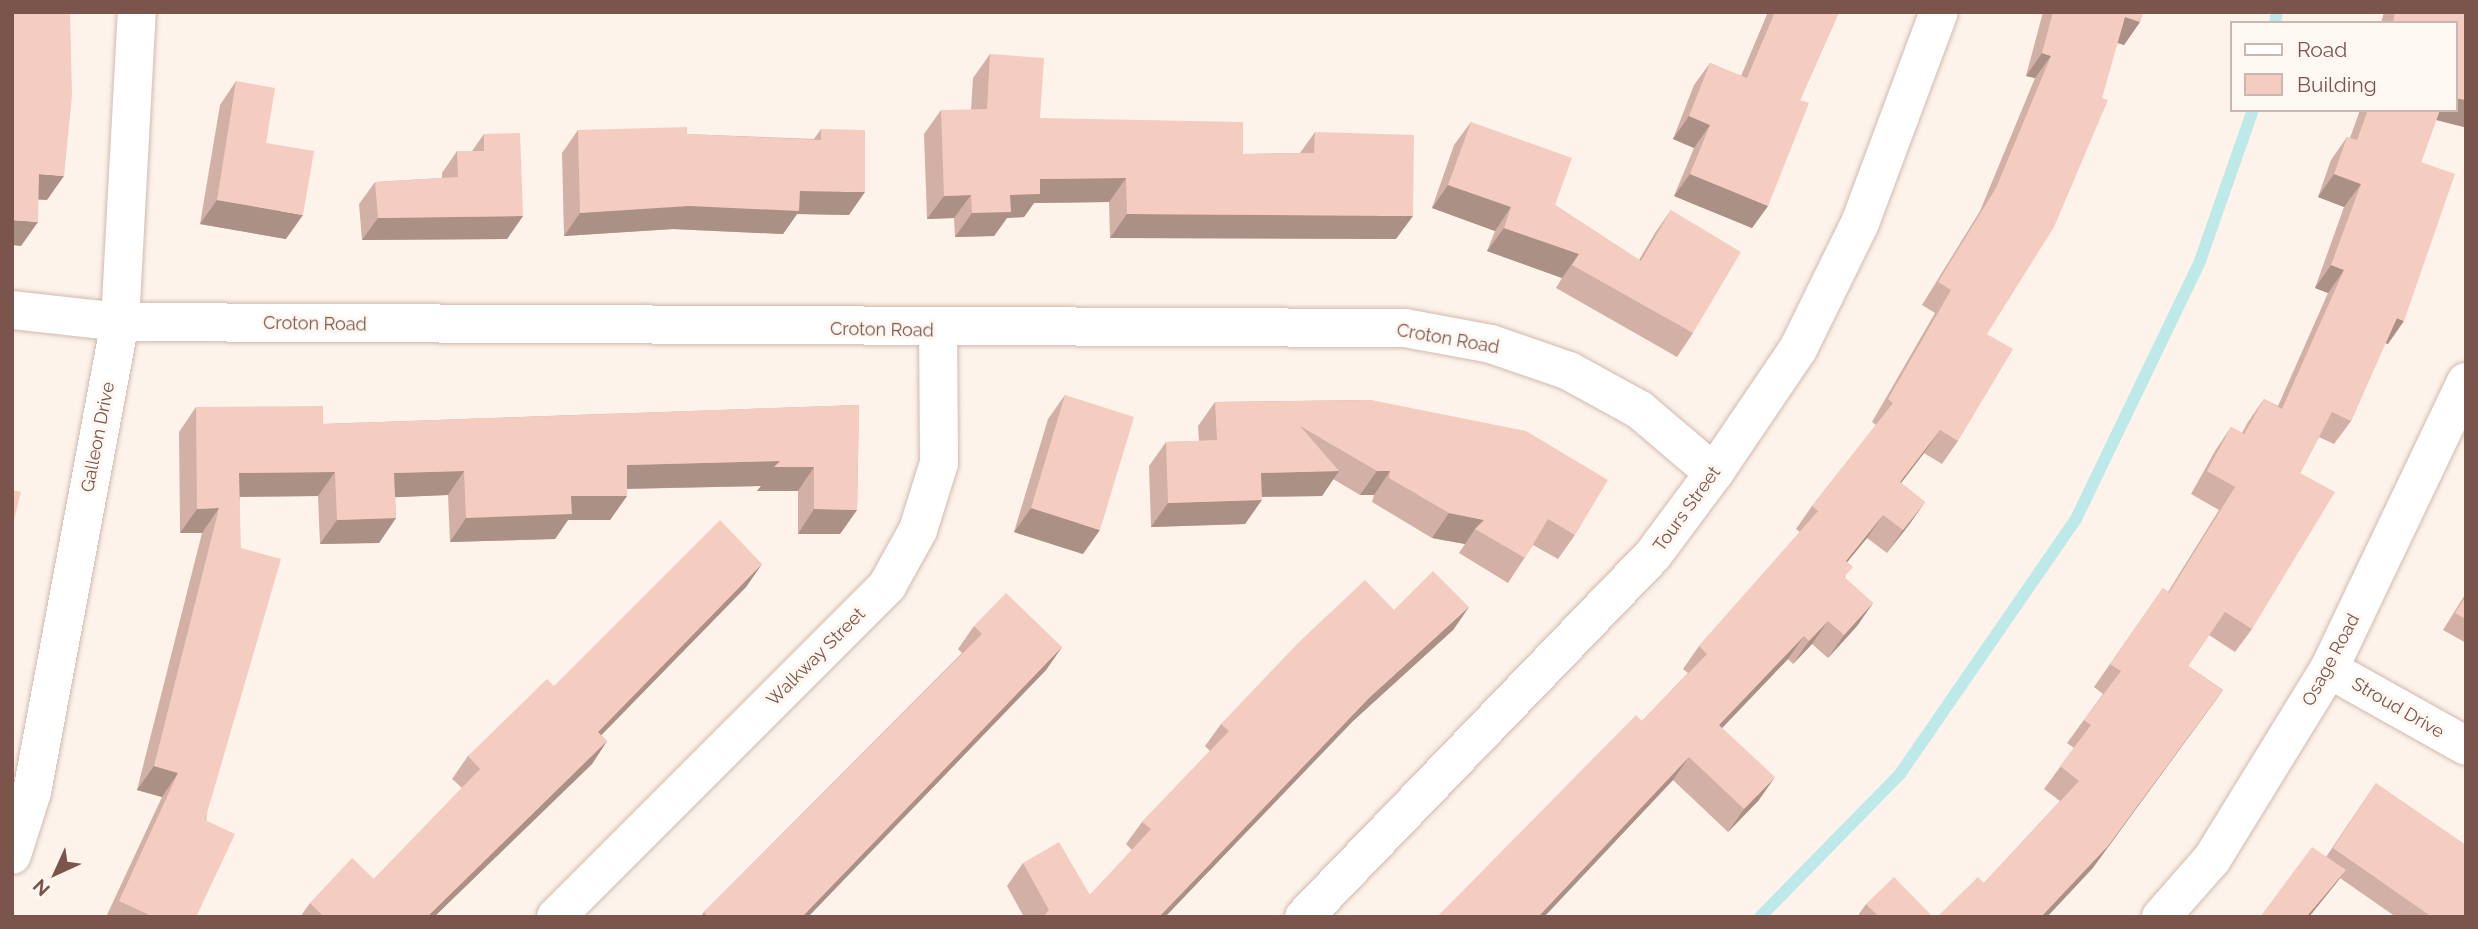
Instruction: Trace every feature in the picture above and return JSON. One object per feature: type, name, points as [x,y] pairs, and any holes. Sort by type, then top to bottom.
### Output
[{"type":"street","name":"Galleon Drive","points":[[12,855],[32,792],[120,322],[136,12]]},
{"type":"street","name":"Tours Street","points":[[1304,917],[1653,555],[1714,473],[1798,349],[1860,223],[1939,12]]},
{"type":"street","name":"Croton Road","points":[[12,310],[120,322],[938,330],[1405,328],[1491,344],[1569,372],[1640,410],[1714,473]]},
{"type":"street","name":"Walkway Street","points":[[556,917],[887,586],[918,530],[939,463],[938,330]]},
{"type":"street","name":"Osage Road","points":[[2161,917],[2212,859],[2329,669],[2466,382]]},
{"type":"street","name":"Stroud Drive","points":[[2329,669],[2466,746]]},
{"type":"building","points":[[12,12],[70,12],[72,96],[64,176],[39,174],[38,222],[12,220]]},
{"type":"building","points":[[1775,12],[1839,12],[1800,100],[1809,103],[1768,206],[1690,174],[1710,125],[1689,116],[1710,63],[1747,78]]},
{"type":"building","points":[[2053,12],[2143,12],[2140,22],[2125,17],[2102,98],[2108,100],[2054,227],[1987,334],[2013,349],[1958,441],[1940,430],[1900,482],[1925,502],[1903,530],[1883,515],[1846,561],[1853,567],[1844,577],[1873,603],[1844,635],[1828,621],[1809,641],[1804,636],[1719,725],[1775,777],[1744,809],[1689,757],[1538,917],[1437,917],[1636,715],[1642,721],[1707,654],[1699,646],[1818,511],[1812,506],[1893,403],[1888,399],[1951,290],[1938,282],[1996,188],[2051,56],[2042,53]]},
{"type":"building","points":[[2395,12],[2466,12],[2466,100],[2457,98],[2457,21],[2393,21]]},
{"type":"building","points":[[990,54],[1044,58],[1040,118],[1243,122],[1243,154],[1314,153],[1315,132],[1414,135],[1413,216],[1127,214],[1126,178],[1040,179],[1040,194],[1010,195],[1011,212],[972,213],[971,195],[944,196],[941,110],[987,109]]},
{"type":"building","points":[[236,81],[275,88],[266,143],[314,151],[303,215],[217,200]]},
{"type":"building","points":[[2367,112],[2439,112],[2421,162],[2455,174],[2404,321],[2397,318],[2351,421],[2332,412],[2300,473],[2335,492],[2252,629],[2225,612],[2188,666],[2223,690],[2108,846],[2041,917],[1937,917],[1978,877],[1984,883],[2079,781],[2060,766],[2091,725],[2084,720],[2121,671],[2110,664],[2163,588],[2169,593],[2235,487],[2207,471],[2231,427],[2244,434],[2264,399],[2282,409],[2344,270],[2331,265],[2361,184],[2334,174],[2347,137],[2357,140]]},
{"type":"building","points":[[1471,122],[1572,158],[1555,205],[1641,261],[1671,210],[1741,252],[1693,333],[1572,265],[1579,254],[1504,228],[1511,207],[1448,185]]},
{"type":"building","points":[[687,127],[687,134],[821,140],[821,129],[865,130],[865,192],[800,191],[799,211],[689,206],[580,213],[578,130]]},
{"type":"building","points":[[520,133],[523,216],[378,218],[375,182],[458,177],[457,151],[484,151],[484,134]]},
{"type":"building","points":[[1065,395],[1134,417],[1100,530],[1031,508]]},
{"type":"building","points":[[1371,400],[1526,431],[1608,480],[1575,535],[1548,519],[1525,558],[1475,529],[1484,520],[1449,513],[1389,478],[1390,471],[1377,471],[1300,426],[1339,471],[1261,473],[1262,500],[1168,503],[1166,442],[1217,440],[1215,402]]},
{"type":"building","points":[[859,405],[857,510],[814,509],[814,467],[774,467],[780,461],[627,465],[627,496],[571,496],[572,514],[466,518],[464,471],[394,473],[396,518],[337,520],[335,472],[239,473],[241,548],[281,559],[205,820],[235,834],[196,917],[154,917],[119,901],[178,773],[154,766],[219,508],[197,509],[196,407],[323,406],[323,424]]},
{"type":"building","points":[[12,490],[21,492],[12,528]]},
{"type":"building","points":[[720,520],[762,564],[598,732],[607,741],[427,917],[324,917],[310,903],[352,858],[374,879],[480,769],[468,756],[547,679],[554,686]]},
{"type":"building","points":[[1433,571],[1469,607],[1369,698],[1159,917],[1043,917],[1049,910],[1023,863],[1059,842],[1090,895],[1151,829],[1142,822],[1229,731],[1221,724],[1298,643],[1365,580],[1394,610]]},
{"type":"building","points":[[1006,593],[1062,647],[802,917],[709,917],[704,912],[982,634],[974,626]]},
{"type":"building","points":[[2466,596],[2466,619],[2455,613]]},
{"type":"building","points":[[2376,783],[2466,845],[2466,917],[2432,917],[2333,848]]},
{"type":"building","points":[[2312,847],[2346,870],[2306,917],[2260,917]]},
{"type":"building","points":[[1894,877],[1933,917],[1879,917],[1866,904]]},
{"type":"waterway","points":[[2275,21],[2277,12]]},
{"type":"waterway","points":[[1760,917],[1900,774],[2076,519],[2200,261],[2252,112]]}]
